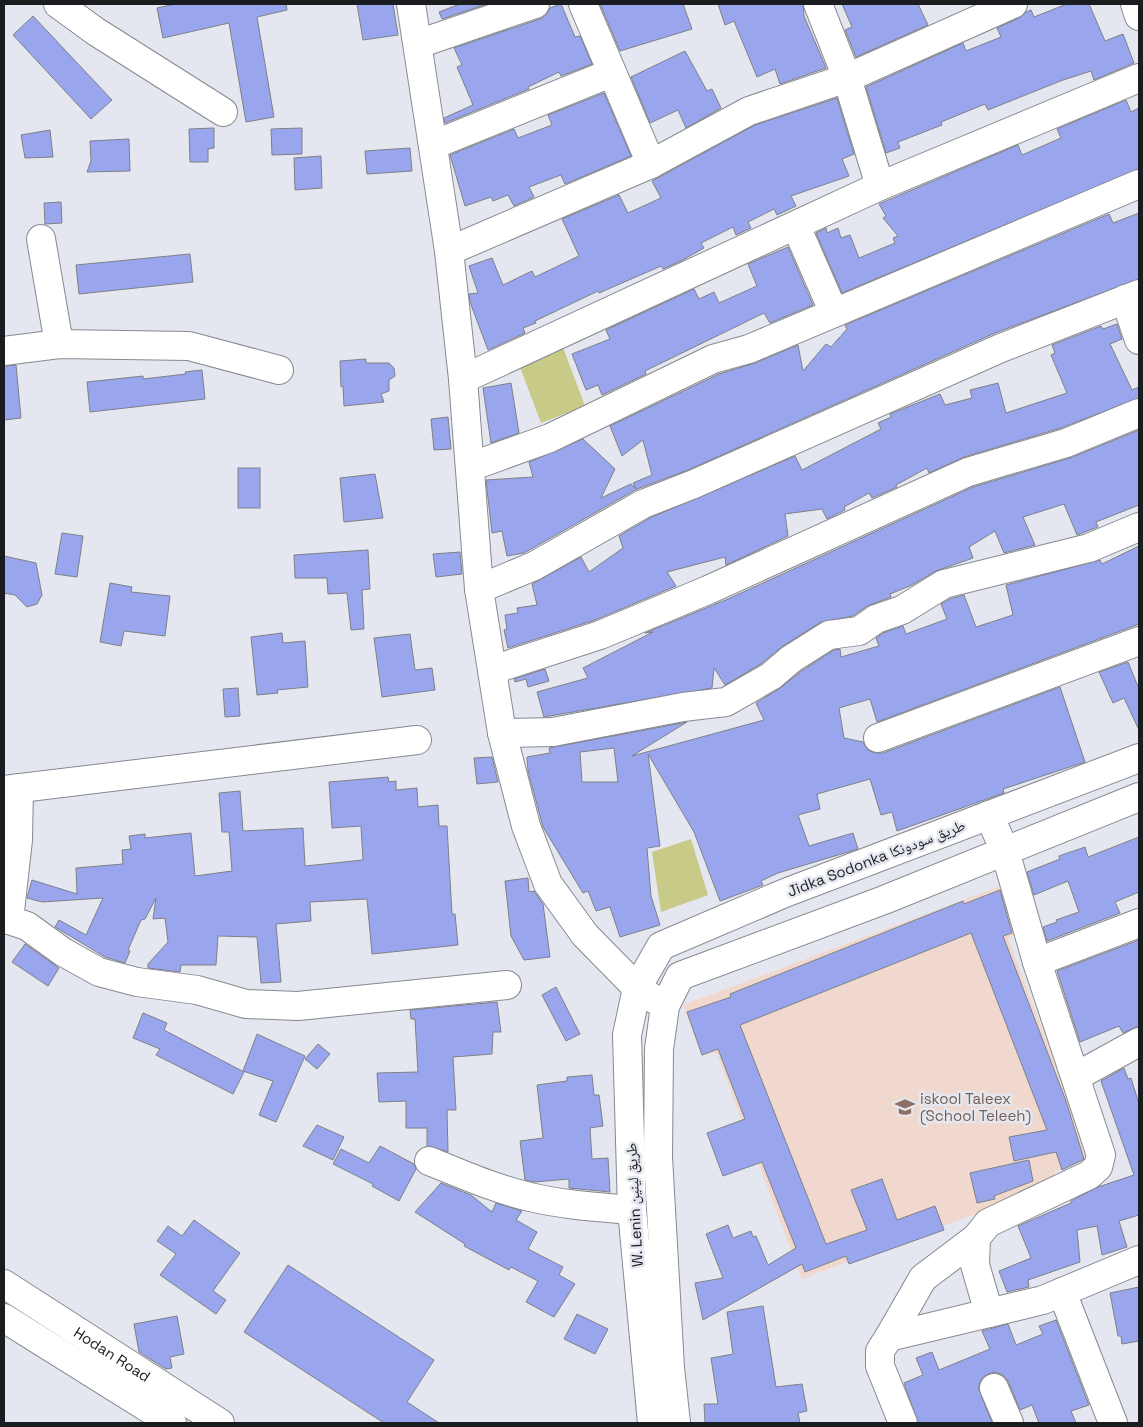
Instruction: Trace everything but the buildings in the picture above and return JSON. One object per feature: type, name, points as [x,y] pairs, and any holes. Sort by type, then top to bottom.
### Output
[{"type":"street","points":[[58,4],[95,31],[223,112]]},
{"type":"street","points":[[410,4],[418,44],[449,251],[463,379],[479,589],[502,733],[526,826],[548,884],[585,935],[637,988],[665,1006],[680,976],[686,973],[884,900],[1139,798]]},
{"type":"street","points":[[418,44],[535,4]]},
{"type":"street","points":[[583,4],[651,164]]},
{"type":"street","points":[[818,4],[847,78],[880,186]]},
{"type":"street","points":[[449,251],[651,164],[750,111],[847,78],[1013,4]]},
{"type":"street","points":[[1135,4],[1139,16]]},
{"type":"street","points":[[433,145],[611,73]]},
{"type":"street","points":[[463,379],[880,186],[1139,78]]},
{"type":"street","points":[[470,467],[550,438],[713,359],[749,349],[1139,184]]},
{"type":"street","points":[[796,226],[834,313]]},
{"type":"street","points":[[41,240],[59,344]]},
{"type":"street","points":[[479,589],[534,566],[643,504],[694,484],[1001,348],[1132,297],[1139,340]]},
{"type":"street","points":[[4,351],[59,344],[189,346],[279,370]]},
{"type":"street","points":[[492,670],[600,635],[708,590],[968,472],[1066,443],[1139,413]]},
{"type":"street","points":[[502,733],[552,732],[683,707],[726,702],[771,676],[791,659],[829,635],[859,631],[876,619],[902,610],[944,584],[1089,548],[1139,527]]},
{"type":"street","points":[[878,738],[1139,641]]},
{"type":"street","points":[[417,740],[11,789],[18,840],[9,920],[27,926],[63,952],[99,972],[136,982],[197,990],[246,1004],[298,1006],[507,985]]},
{"type":"street","name":"Jidka Sodonka طريق سودونكا","points":[[637,988],[661,946],[784,893],[1139,758]]},
{"type":"street","points":[[903,1423],[880,1366],[880,1351],[923,1278],[976,1238],[988,1223],[1089,1175],[1098,1167],[1101,1154],[1037,962],[1005,851],[989,815]]},
{"type":"street","points":[[1037,962],[1139,924]]},
{"type":"street","name":"W. Lenin طريق لينين","points":[[637,988],[627,1035],[630,1154],[632,1210],[652,1423]]},
{"type":"street","name":"W. Lenin طريق لينين","points":[[665,1006],[659,1049],[658,1157],[670,1368],[676,1423]]},
{"type":"street","points":[[1076,1076],[1139,1042]]},
{"type":"street","points":[[630,1154],[658,1157]]},
{"type":"street","points":[[429,1161],[486,1184],[529,1197],[570,1205],[632,1210]]},
{"type":"street","points":[[976,1238],[975,1265],[989,1313]]},
{"type":"street","points":[[889,1337],[1043,1300],[1139,1260]]},
{"type":"street","name":"Hodan Road","points":[[4,1284],[220,1423]]},
{"type":"street","points":[[1062,1292],[1113,1423]]},
{"type":"street","name":"Hodan Road","points":[[4,1318],[172,1423]]},
{"type":"street","points":[[994,1388],[1009,1423]]},
{"type":"shaded area","name":"iskool Taleex (School Teleeh)","points":[[1003,885],[1022,933],[1008,938],[1091,1158],[1054,1172],[1058,1183],[802,1279],[716,1052],[702,1056],[683,1005]]},
{"type":"green space","points":[[561,342],[585,406],[541,423],[517,359]]},
{"type":"green space","points":[[691,839],[708,895],[661,912],[652,852]]},
{"type":"place","name":"iskool Taleex (School Teleeh)","points":[[905,1107]]}]
